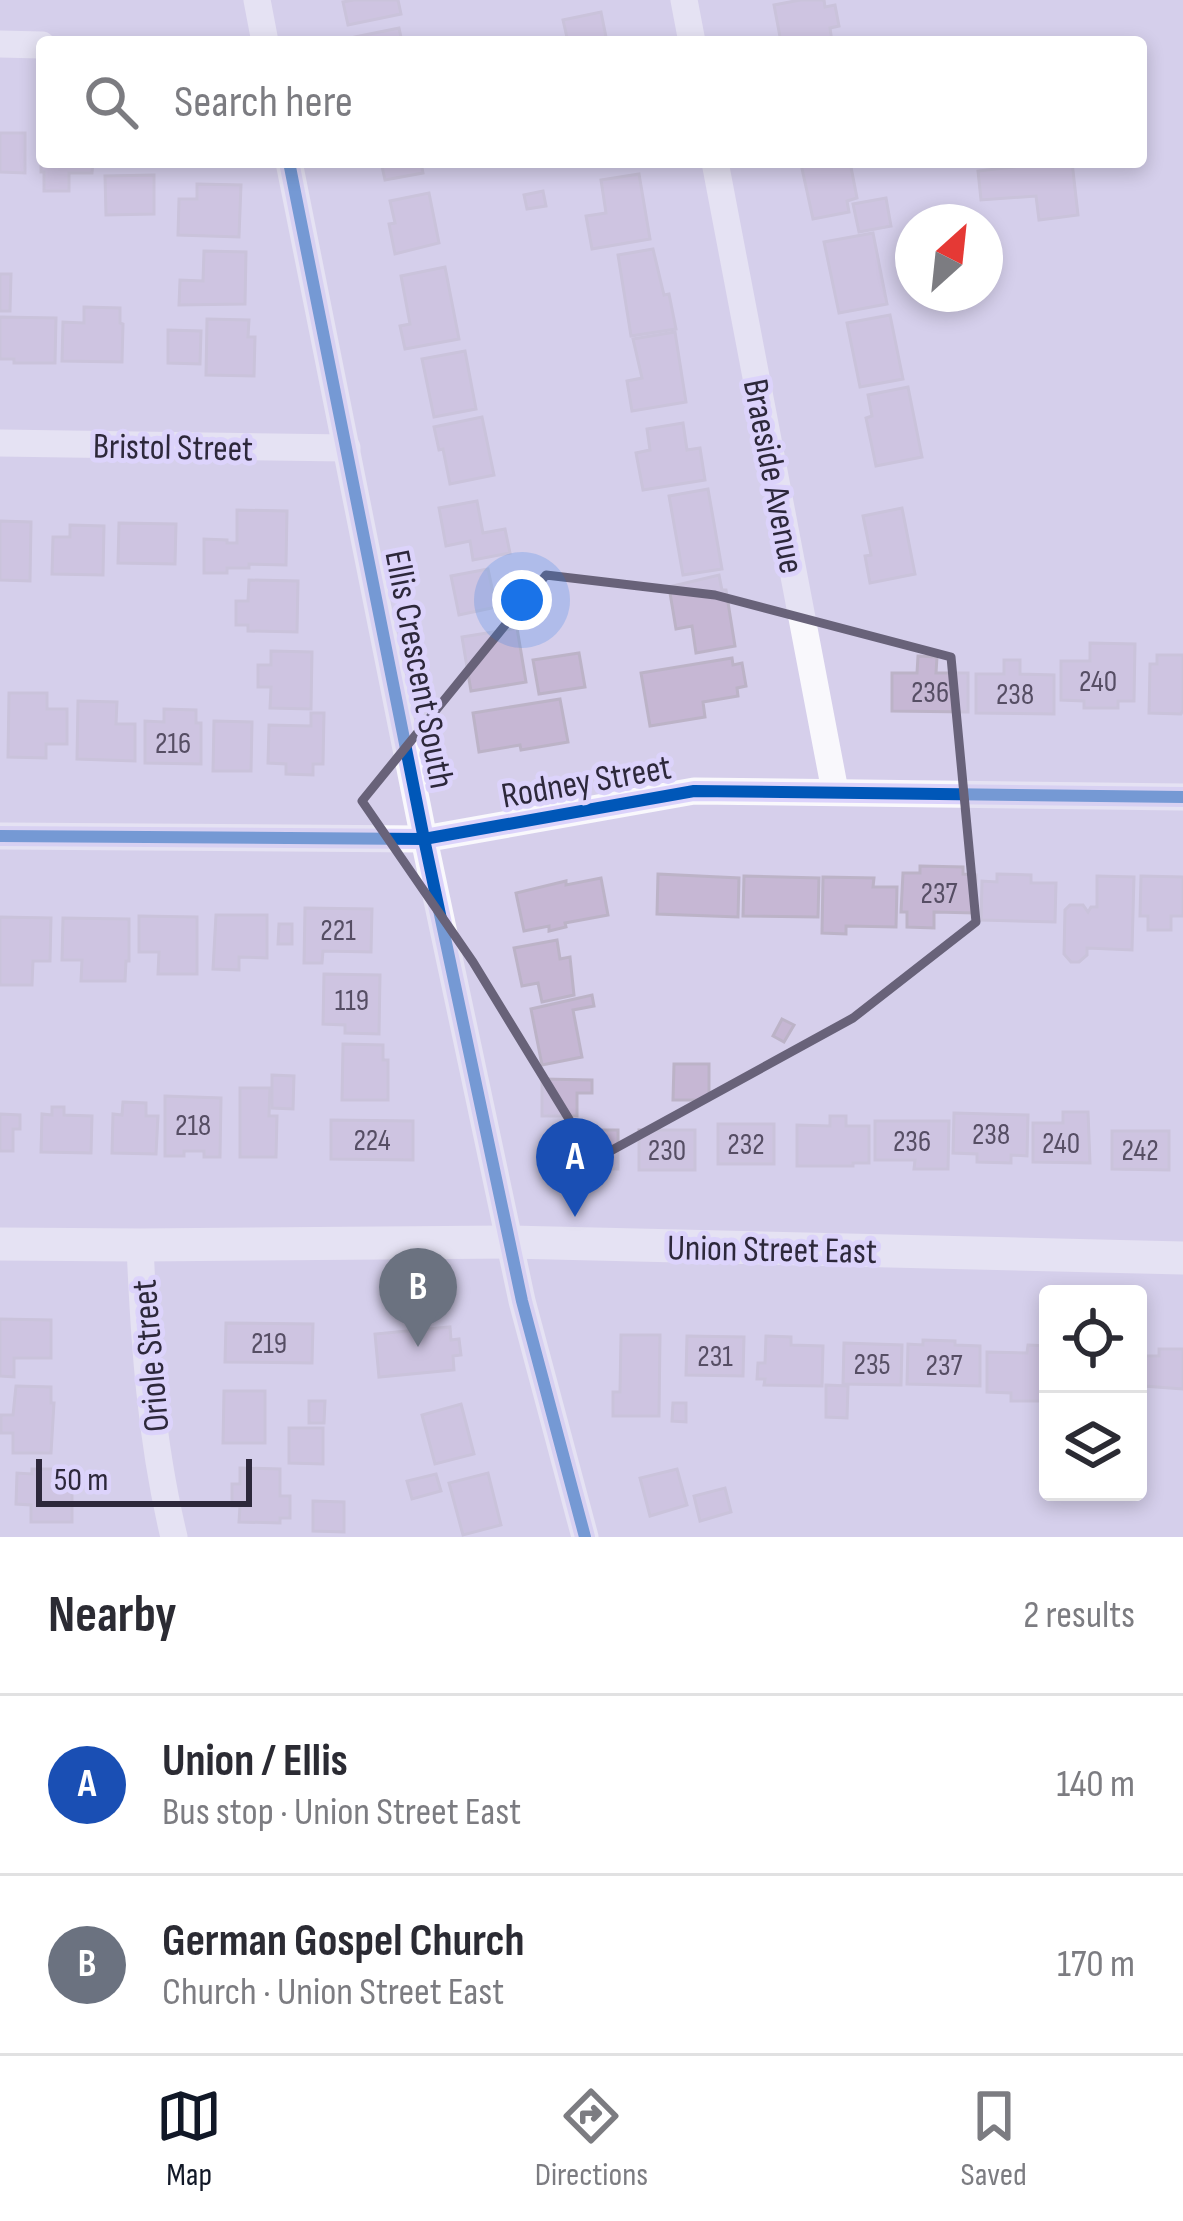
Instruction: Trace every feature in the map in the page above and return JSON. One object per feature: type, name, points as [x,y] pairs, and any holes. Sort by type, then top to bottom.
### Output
[{"type":"street","points":[[257,0],[264,36]]},
{"type":"street","points":[[684,0],[691,36]]},
{"type":"street","points":[[0,44],[36,44]]},
{"type":"street","name":"Ellis Crescent South","points":[[290,168],[521,1301],[586,1537]]},
{"type":"street","name":"Braeside Avenue","points":[[716,168],[835,790]]},
{"type":"street","name":"Bristol Street","points":[[0,443],[347,448]]},
{"type":"street","name":"Rodney Street","points":[[0,836],[424,839],[694,791],[1183,797]]},
{"type":"street","name":"Union Street East","points":[[0,1244],[510,1241],[1183,1258]]},
{"type":"street","name":"Oriole Street","points":[[140,1245],[157,1449],[174,1537]]},
{"type":"highlighted area","points":[[546,575],[715,595],[951,657],[976,922],[853,1018],[594,1160],[473,962],[362,801]]},
{"type":"building","points":[[398,0],[401,14],[348,25],[343,2]]},
{"type":"building","points":[[824,0],[825,7],[835,5],[839,26],[830,28],[831,36],[780,36],[774,5]]},
{"type":"building","points":[[601,12],[606,36],[567,36],[563,20]]},
{"type":"building","points":[[399,28],[401,36],[360,36]]},
{"type":"building","points":[[0,133],[25,133],[25,173],[0,172]]},
{"type":"building","points":[[41,168],[92,168],[92,173],[69,173],[69,191],[44,191]]},
{"type":"building","points":[[382,168],[422,168],[423,173],[385,180]]},
{"type":"building","points":[[802,168],[851,168],[857,198],[847,201],[849,212],[813,219]]},
{"type":"building","points":[[1073,168],[1078,215],[1039,220],[1036,196],[981,200],[978,171]]},
{"type":"building","points":[[639,174],[650,239],[592,249],[586,216],[606,213],[601,180]]},
{"type":"building","points":[[154,175],[154,214],[106,215],[105,176]]},
{"type":"building","points":[[197,184],[241,185],[239,237],[178,235],[179,199],[197,199]]},
{"type":"building","points":[[543,191],[546,206],[527,209],[524,195]]},
{"type":"building","points":[[429,193],[439,243],[395,254],[390,201]]},
{"type":"building","points":[[886,198],[891,226],[859,232],[853,204]]},
{"type":"building","points":[[873,233],[887,304],[839,313],[824,242]]},
{"type":"building","points":[[653,249],[676,329],[631,336],[618,255]]},
{"type":"building","points":[[204,251],[246,252],[245,304],[179,305],[180,280],[203,281]]},
{"type":"building","points":[[445,267],[459,339],[405,349],[400,326],[410,324],[401,276]]},
{"type":"building","points":[[0,274],[11,274],[10,311],[0,311]]},
{"type":"building","points":[[84,307],[120,308],[122,362],[62,361],[63,322],[84,323]]},
{"type":"building","points":[[890,315],[903,379],[860,387],[847,323]]},
{"type":"building","points":[[0,317],[56,318],[55,363],[0,359]]},
{"type":"building","points":[[207,319],[249,320],[248,337],[255,337],[254,376],[206,375]]},
{"type":"building","points":[[168,330],[201,331],[200,364],[168,363]]},
{"type":"building","points":[[675,332],[686,402],[632,411],[627,381],[642,378],[633,339]]},
{"type":"building","points":[[465,351],[476,409],[434,417],[422,359]]},
{"type":"building","points":[[908,387],[922,457],[876,466],[866,418],[872,416],[868,395]]},
{"type":"building","points":[[482,417],[494,475],[450,484],[434,427]]},
{"type":"building","points":[[683,423],[687,450],[700,448],[705,480],[643,490],[636,453],[650,450],[647,429]]},
{"type":"building","points":[[708,489],[722,569],[683,575],[669,496]]},
{"type":"building","points":[[477,501],[483,533],[505,529],[510,553],[473,560],[470,541],[446,546],[439,508]]},
{"type":"building","points":[[902,508],[915,574],[870,583],[865,556],[871,555],[863,516]]},
{"type":"building","points":[[237,510],[287,511],[286,565],[249,564],[249,568],[227,568],[227,573],[204,573],[204,539],[237,543]]},
{"type":"building","points":[[0,521],[31,522],[30,581],[0,580]]},
{"type":"building","points":[[119,523],[176,524],[175,564],[118,563]]},
{"type":"building","points":[[70,525],[104,526],[103,575],[52,574],[53,537],[70,537]]},
{"type":"building","points":[[488,569],[496,607],[459,615],[451,576]]},
{"type":"building","points":[[719,575],[735,646],[696,653],[692,626],[676,629],[669,587]]},
{"type":"building","points":[[249,580],[298,581],[297,632],[248,631],[248,625],[236,625],[236,601],[248,601]]},
{"type":"building","points":[[517,628],[526,682],[471,691],[462,637]]},
{"type":"building","points":[[1090,643],[1135,644],[1134,701],[1118,701],[1118,708],[1084,708],[1084,701],[1061,700],[1061,661],[1090,661]]},
{"type":"building","points":[[271,651],[312,652],[311,709],[270,708],[271,687],[258,687],[258,665],[271,665]]},
{"type":"building","points":[[579,653],[585,687],[539,694],[533,660]]},
{"type":"building","points":[[1157,655],[1183,655],[1181,714],[1149,713],[1150,664],[1157,664]]},
{"type":"building","points":[[918,656],[937,657],[936,673],[968,673],[968,712],[892,711],[892,673],[917,673]]},
{"type":"building","points":[[732,658],[733,665],[742,663],[746,686],[737,688],[738,696],[703,702],[705,717],[650,726],[641,673]]},
{"type":"building","points":[[1004,660],[1020,660],[1020,674],[1054,675],[1054,714],[976,713],[976,674],[1004,674]]},
{"type":"building","points":[[9,693],[47,693],[47,709],[67,709],[67,744],[46,744],[46,758],[8,757]]},
{"type":"building","points":[[560,699],[568,742],[479,752],[473,713]]},
{"type":"building","points":[[78,701],[117,702],[116,724],[135,724],[135,761],[77,759]]},
{"type":"building","points":[[164,709],[196,710],[196,723],[201,723],[201,764],[145,763],[145,721],[164,722]]},
{"type":"building","points":[[311,713],[324,713],[323,764],[313,764],[313,775],[286,774],[286,764],[268,763],[269,725],[311,726]]},
{"type":"building","points":[[214,721],[252,722],[251,771],[213,771]]},
{"type":"building","points":[[920,866],[963,867],[963,874],[976,875],[975,913],[934,912],[934,928],[907,927],[907,912],[901,912],[903,873],[920,873]]},
{"type":"building","points":[[658,874],[739,878],[738,917],[657,914]]},
{"type":"building","points":[[997,874],[1031,875],[1031,883],[1056,883],[1055,922],[981,920],[982,881],[997,882]]},
{"type":"building","points":[[744,876],[819,878],[818,917],[743,916]]},
{"type":"building","points":[[1097,876],[1134,877],[1132,950],[1087,948],[1079,962],[1071,962],[1064,954],[1065,910],[1070,905],[1083,905],[1088,912],[1097,907]]},
{"type":"building","points":[[1141,876],[1183,877],[1183,916],[1171,916],[1171,930],[1148,930],[1148,916],[1140,916]]},
{"type":"building","points":[[823,877],[874,878],[873,887],[897,887],[896,927],[846,926],[846,934],[822,933]]},
{"type":"building","points":[[601,878],[608,915],[549,931],[549,926],[524,931],[516,893]]},
{"type":"building","points":[[305,908],[372,909],[371,952],[323,951],[322,963],[304,963]]},
{"type":"building","points":[[216,915],[267,915],[267,958],[239,957],[239,970],[213,969]]},
{"type":"building","points":[[139,916],[197,917],[197,974],[158,974],[159,952],[139,952]]},
{"type":"building","points":[[0,917],[51,918],[50,961],[33,961],[32,985],[0,985]]},
{"type":"building","points":[[63,918],[129,919],[125,981],[81,981],[82,960],[62,960]]},
{"type":"building","points":[[279,924],[292,924],[292,944],[278,944]]},
{"type":"building","points":[[557,940],[560,959],[570,957],[574,995],[542,1002],[538,983],[522,986],[514,948]]},
{"type":"building","points":[[324,974],[380,975],[379,1034],[345,1033],[345,1025],[323,1024]]},
{"type":"building","points":[[592,995],[594,1006],[573,1010],[582,1057],[542,1065],[531,1009]]},
{"type":"building","points":[[782,1019],[794,1025],[784,1042],[773,1036]]},
{"type":"building","points":[[343,1044],[383,1045],[383,1060],[388,1060],[388,1100],[342,1100]]},
{"type":"building","points":[[674,1064],[709,1064],[709,1100],[673,1100]]},
{"type":"building","points":[[272,1075],[294,1076],[293,1109],[272,1108]]},
{"type":"building","points":[[542,1079],[592,1080],[592,1093],[577,1093],[577,1116],[542,1116]]},
{"type":"building","points":[[240,1088],[270,1088],[269,1116],[277,1116],[276,1157],[240,1157]]},
{"type":"building","points":[[165,1096],[221,1098],[220,1157],[204,1157],[204,1151],[165,1156]]},
{"type":"building","points":[[123,1102],[146,1103],[146,1116],[158,1116],[156,1154],[112,1153],[113,1114],[122,1115]]},
{"type":"building","points":[[52,1107],[64,1107],[64,1115],[92,1116],[91,1153],[41,1152],[42,1114],[52,1115]]},
{"type":"building","points":[[1063,1112],[1088,1112],[1090,1163],[1033,1162],[1033,1123],[1063,1123]]},
{"type":"building","points":[[954,1113],[1028,1115],[1027,1156],[1011,1155],[1011,1163],[977,1162],[977,1154],[953,1153]]},
{"type":"building","points":[[0,1114],[20,1115],[20,1129],[13,1129],[13,1151],[0,1151]]},
{"type":"building","points":[[830,1116],[846,1116],[846,1126],[869,1126],[869,1163],[797,1166],[797,1125],[830,1126]]},
{"type":"building","points":[[331,1120],[413,1121],[413,1160],[331,1159]]},
{"type":"building","points":[[875,1121],[949,1121],[948,1169],[914,1169],[915,1160],[875,1160]]},
{"type":"building","points":[[718,1124],[774,1124],[774,1164],[718,1164]]},
{"type":"building","points":[[560,1130],[618,1130],[618,1169],[560,1168]]},
{"type":"building","points":[[639,1130],[695,1130],[695,1170],[639,1170]]},
{"type":"building","points":[[1112,1131],[1169,1131],[1169,1170],[1112,1169]]},
{"type":"building","points":[[0,1319],[51,1320],[51,1358],[14,1358],[14,1377],[0,1376]]},
{"type":"building","points":[[226,1323],[313,1324],[312,1363],[225,1362]]},
{"type":"building","points":[[450,1327],[451,1340],[459,1339],[461,1355],[453,1356],[454,1370],[379,1377],[375,1334]]},
{"type":"building","points":[[621,1335],[660,1335],[659,1416],[613,1416],[613,1392],[620,1392]]},
{"type":"building","points":[[687,1336],[744,1337],[743,1376],[686,1375]]},
{"type":"building","points":[[766,1336],[791,1337],[791,1345],[823,1346],[822,1386],[764,1385],[765,1379],[757,1379],[758,1363],[765,1363]]},
{"type":"building","points":[[923,1340],[980,1346],[980,1386],[907,1384],[908,1344],[923,1345]]},
{"type":"building","points":[[844,1343],[902,1345],[901,1385],[843,1384]]},
{"type":"building","points":[[1028,1345],[1039,1346],[1039,1401],[1011,1401],[1011,1393],[987,1392],[987,1352],[1027,1353]]},
{"type":"building","points":[[1159,1349],[1183,1349],[1183,1389],[1147,1386],[1147,1356],[1159,1356]]},
{"type":"building","points":[[826,1385],[848,1386],[847,1418],[826,1417]]},
{"type":"building","points":[[16,1386],[51,1387],[51,1453],[13,1453],[13,1433],[1,1433],[1,1415],[13,1415]]},
{"type":"building","points":[[224,1391],[265,1391],[265,1443],[223,1443]]},
{"type":"building","points":[[309,1401],[325,1401],[324,1423],[309,1423]]},
{"type":"building","points":[[673,1403],[686,1403],[686,1422],[672,1421]]},
{"type":"building","points":[[461,1404],[474,1454],[435,1464],[422,1415]]},
{"type":"building","points":[[289,1428],[323,1428],[323,1464],[289,1463]]},
{"type":"building","points":[[240,1468],[280,1469],[280,1496],[290,1496],[290,1518],[280,1518],[280,1523],[239,1522],[240,1506],[232,1506],[232,1484],[240,1484]]},
{"type":"building","points":[[32,1469],[72,1469],[72,1522],[31,1522],[31,1505],[16,1504],[17,1473],[32,1474]]},
{"type":"building","points":[[677,1469],[687,1505],[650,1516],[640,1478]]},
{"type":"building","points":[[488,1473],[501,1525],[463,1535],[449,1483]]},
{"type":"building","points":[[436,1474],[441,1491],[412,1499],[407,1481]]},
{"type":"building","points":[[725,1488],[731,1512],[700,1521],[694,1496]]},
{"type":"building","points":[[313,1501],[344,1502],[344,1532],[313,1531]]},
{"type":"cycle path","points":[[290,168],[522,1301],[585,1537]]},
{"type":"cycle path","points":[[0,836],[424,839],[694,791],[1183,797]]},
{"type":"place","name":"Union / Ellis","points":[[575,1217]]},
{"type":"place","name":"German Gospel Church","points":[[418,1347]]}]
